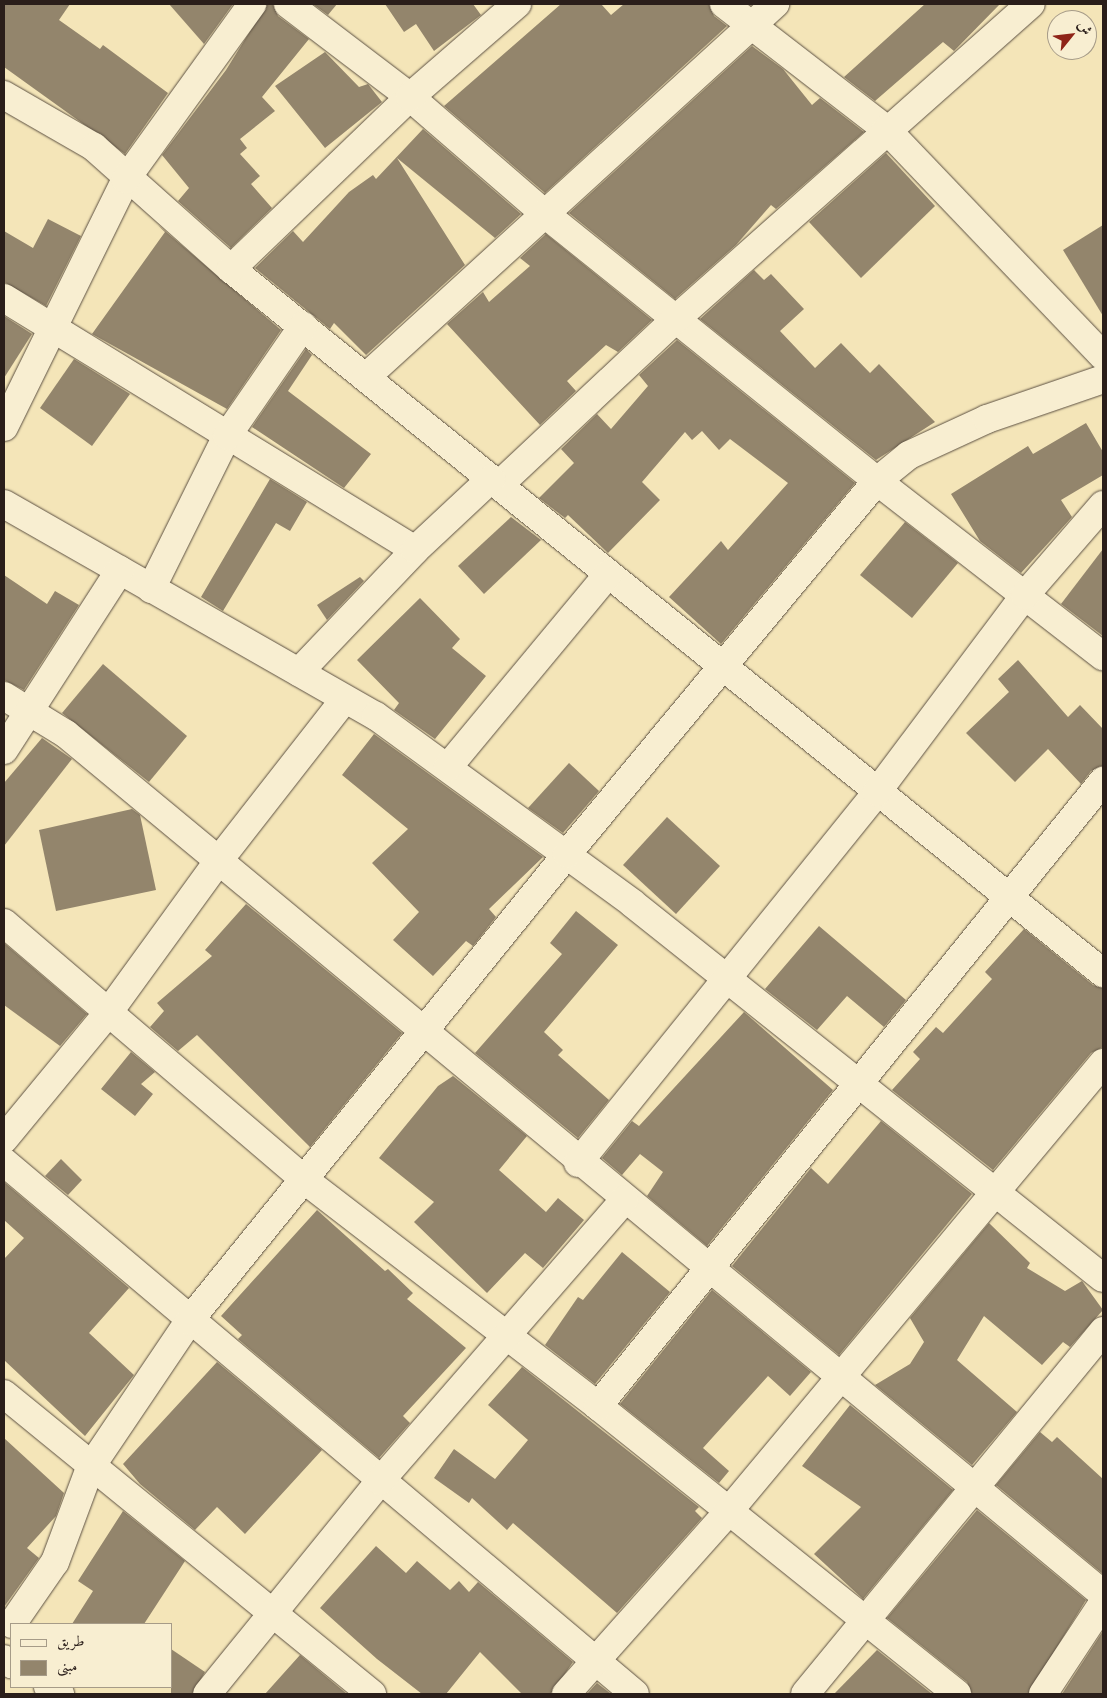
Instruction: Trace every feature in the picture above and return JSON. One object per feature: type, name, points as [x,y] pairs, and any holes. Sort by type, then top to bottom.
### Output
[{"type":"street","points":[[4,427],[54,330],[126,179],[252,4]]},
{"type":"street","points":[[288,4],[410,97],[545,214],[877,480],[1103,656]]},
{"type":"street","points":[[231,269],[410,97],[517,4]]},
{"type":"street","points":[[724,4],[886,129],[1103,356]]},
{"type":"street","points":[[366,377],[775,4]]},
{"type":"street","points":[[299,672],[415,550],[495,482],[886,129],[1031,4]]},
{"type":"street","points":[[4,96],[94,147],[126,179],[231,269],[608,574],[722,669],[1103,973]]},
{"type":"street","points":[[4,298],[415,550]]},
{"type":"street","points":[[151,589],[227,436],[303,326]]},
{"type":"street","points":[[13,1623],[55,1562],[90,1468],[189,1321],[306,1181],[567,854],[877,480],[909,455],[987,419],[1103,379]]},
{"type":"street","points":[[4,504],[345,699],[448,767],[567,854],[858,1080],[1103,1278]]},
{"type":"street","points":[[578,1163],[877,792],[1025,595],[1103,505]]},
{"type":"street","points":[[4,750],[31,713],[120,570]]},
{"type":"street","points":[[448,767],[608,574]]},
{"type":"street","points":[[4,696],[66,734],[425,1031],[578,1163],[1103,1594]]},
{"type":"street","points":[[4,1138],[108,1013],[219,860],[345,699]]},
{"type":"street","points":[[598,1406],[710,1272],[858,1080],[1103,781]]},
{"type":"street","points":[[4,923],[306,1181],[506,1339],[598,1406],[957,1694]]},
{"type":"street","points":[[566,1694],[728,1512],[1103,1062]]},
{"type":"street","points":[[4,1162],[189,1321],[635,1694]]},
{"type":"street","points":[[208,1694],[380,1481],[506,1339],[624,1200]]},
{"type":"street","points":[[805,1694],[977,1489],[1103,1331]]},
{"type":"street","points":[[4,1394],[90,1468],[274,1613],[372,1694]]},
{"type":"street","points":[[1043,1694],[1103,1603]]},
{"type":"building","points":[[4,4],[70,4],[59,20],[100,49],[103,45],[168,93],[125,154],[4,67]]},
{"type":"building","points":[[169,4],[233,4],[204,44]]},
{"type":"building","points":[[267,4],[273,4],[278,16],[309,39],[262,97],[275,111],[240,139],[247,148],[240,154],[260,176],[251,184],[272,208],[231,248],[178,201],[189,188],[162,155],[226,70]]},
{"type":"building","points":[[313,4],[337,4],[328,15]]},
{"type":"building","points":[[385,4],[473,4],[481,15],[434,51],[416,24],[404,32]]},
{"type":"building","points":[[561,4],[601,4],[611,15],[624,4],[709,4],[714,16],[727,26],[545,193],[444,106]]},
{"type":"building","points":[[925,4],[1000,4],[954,51],[943,42],[875,101],[844,77]]},
{"type":"building","points":[[752,46],[783,69],[812,105],[820,98],[864,132],[776,209],[771,205],[736,245],[675,299],[569,213]]},
{"type":"building","points":[[325,52],[359,87],[368,84],[382,102],[325,148],[275,86]]},
{"type":"building","points":[[423,129],[521,214],[495,238],[397,158],[465,265],[366,355],[334,323],[330,329],[255,268],[293,231],[303,242],[349,192],[373,175],[376,179]]},
{"type":"building","points":[[886,153],[935,206],[861,278],[809,222]]},
{"type":"building","points":[[48,219],[81,236],[46,306],[4,282],[4,231],[33,248]]},
{"type":"building","points":[[158,225],[281,330],[227,409],[92,334],[165,232]]},
{"type":"building","points":[[1103,225],[1103,316],[1063,250]]},
{"type":"building","points":[[546,234],[652,320],[618,352],[606,345],[567,381],[576,391],[540,425],[447,324],[483,292],[489,302],[530,266],[520,258]]},
{"type":"building","points":[[754,270],[764,280],[771,274],[804,309],[780,331],[815,368],[841,343],[870,373],[879,364],[935,422],[876,460],[700,319]]},
{"type":"building","points":[[4,316],[32,334],[4,378]]},
{"type":"building","points":[[677,340],[855,483],[721,644],[669,597],[721,541],[728,550],[788,483],[730,439],[719,450],[702,431],[692,440],[685,432],[642,482],[660,500],[608,553],[568,515],[565,518],[539,498],[574,463],[561,449],[597,414],[611,429],[648,386],[639,375]]},
{"type":"building","points":[[306,349],[312,355],[288,391],[371,454],[344,488],[252,427]]},
{"type":"building","points":[[74,359],[130,394],[92,446],[40,408]]},
{"type":"building","points":[[1086,423],[1103,452],[1103,475],[1061,500],[1072,517],[1021,573],[980,541],[951,494],[1028,446],[1033,454]]},
{"type":"building","points":[[270,479],[307,502],[290,531],[276,523],[223,611],[201,597]]},
{"type":"building","points":[[511,517],[541,540],[484,594],[458,566]]},
{"type":"building","points":[[905,522],[958,563],[912,618],[860,575]]},
{"type":"building","points":[[1103,549],[1103,636],[1061,604]]},
{"type":"building","points":[[4,575],[47,604],[55,591],[79,605],[24,690],[4,680]]},
{"type":"building","points":[[360,577],[364,581],[327,620],[317,605]]},
{"type":"building","points":[[420,598],[460,639],[452,648],[486,676],[435,739],[394,710],[399,703],[357,660]]},
{"type":"building","points":[[1018,660],[1068,717],[1080,705],[1103,729],[1103,766],[1091,771],[1081,784],[1048,749],[1015,782],[966,733],[1009,692],[998,679]]},
{"type":"building","points":[[103,664],[187,736],[149,782],[62,713]]},
{"type":"building","points":[[374,734],[543,857],[489,909],[496,917],[473,946],[466,941],[433,976],[393,940],[419,912],[372,863],[408,829],[342,775]]},
{"type":"building","points":[[42,738],[72,759],[4,846],[4,783]]},
{"type":"building","points":[[569,763],[599,791],[563,833],[528,808]]},
{"type":"building","points":[[132,809],[140,815],[156,890],[56,911],[39,830]]},
{"type":"building","points":[[667,817],[720,866],[676,914],[623,865]]},
{"type":"building","points":[[246,904],[402,1033],[310,1147],[197,1035],[178,1051],[150,1027],[164,1011],[157,1003],[212,956],[205,950]]},
{"type":"building","points":[[576,911],[618,945],[544,1032],[563,1050],[558,1055],[609,1100],[578,1138],[475,1053],[562,954],[550,943]]},
{"type":"building","points":[[819,926],[906,1000],[884,1027],[847,996],[817,1030],[765,989]]},
{"type":"building","points":[[1024,929],[1093,985],[1103,988],[1103,1047],[1091,1053],[993,1170],[892,1090],[920,1059],[913,1052],[936,1027],[943,1033],[992,979],[985,972]]},
{"type":"building","points":[[4,943],[87,1014],[60,1046],[4,1005]]},
{"type":"building","points":[[744,1012],[833,1090],[707,1246],[647,1196],[663,1172],[640,1154],[622,1175],[602,1158],[632,1121],[639,1126]]},
{"type":"building","points":[[131,1052],[155,1072],[141,1084],[153,1094],[135,1116],[101,1089]]},
{"type":"building","points":[[453,1076],[527,1136],[499,1170],[546,1212],[558,1198],[584,1220],[543,1268],[525,1253],[487,1293],[414,1222],[434,1202],[379,1158],[438,1086]]},
{"type":"building","points":[[881,1121],[972,1194],[839,1355],[732,1266],[811,1168],[828,1184]]},
{"type":"building","points":[[61,1159],[82,1180],[68,1195],[45,1176]]},
{"type":"building","points":[[4,1182],[129,1288],[89,1333],[134,1375],[85,1436],[4,1360],[4,1259],[24,1238],[4,1220]]},
{"type":"building","points":[[317,1210],[385,1271],[388,1269],[413,1293],[407,1299],[466,1348],[403,1416],[410,1423],[379,1458],[238,1339],[242,1335],[221,1316]]},
{"type":"building","points":[[989,1223],[1030,1263],[1027,1268],[1065,1291],[1082,1281],[1103,1310],[1070,1347],[1063,1342],[1042,1365],[984,1316],[957,1360],[1017,1412],[972,1465],[875,1385],[910,1364],[924,1342],[910,1318]]},
{"type":"building","points":[[622,1252],[670,1292],[595,1384],[545,1345],[578,1297],[583,1300]]},
{"type":"building","points":[[712,1290],[811,1372],[790,1396],[768,1376],[703,1448],[729,1471],[719,1483],[620,1404]]},
{"type":"building","points":[[217,1362],[322,1450],[245,1534],[217,1507],[195,1530],[140,1484],[123,1464]]},
{"type":"building","points":[[522,1367],[699,1507],[695,1511],[702,1518],[617,1613],[513,1523],[507,1530],[472,1498],[469,1503],[434,1478],[454,1449],[495,1479],[528,1440],[488,1405]]},
{"type":"building","points":[[850,1405],[953,1490],[863,1599],[814,1554],[861,1507],[802,1466]]},
{"type":"building","points":[[1040,1432],[1052,1442],[1057,1437],[1103,1479],[1103,1574],[996,1485]]},
{"type":"building","points":[[4,1438],[64,1493],[56,1516],[27,1548],[39,1558],[4,1607]]},
{"type":"building","points":[[977,1510],[1086,1600],[1028,1694],[972,1694],[967,1682],[887,1618]]},
{"type":"building","points":[[123,1511],[185,1561],[145,1623],[73,1623],[93,1591],[78,1581]]},
{"type":"building","points":[[376,1546],[406,1573],[417,1561],[450,1590],[459,1581],[469,1592],[478,1582],[573,1662],[551,1694],[522,1694],[480,1652],[446,1694],[422,1694],[377,1659],[320,1608]]},
{"type":"building","points":[[1103,1631],[1103,1694],[1062,1694]]},
{"type":"building","points":[[172,1650],[205,1672],[192,1694],[171,1694]]},
{"type":"building","points":[[877,1650],[932,1694],[834,1694]]},
{"type":"building","points":[[300,1655],[347,1694],[265,1694]]},
{"type":"building","points":[[597,1683],[611,1694],[587,1694]]}]
